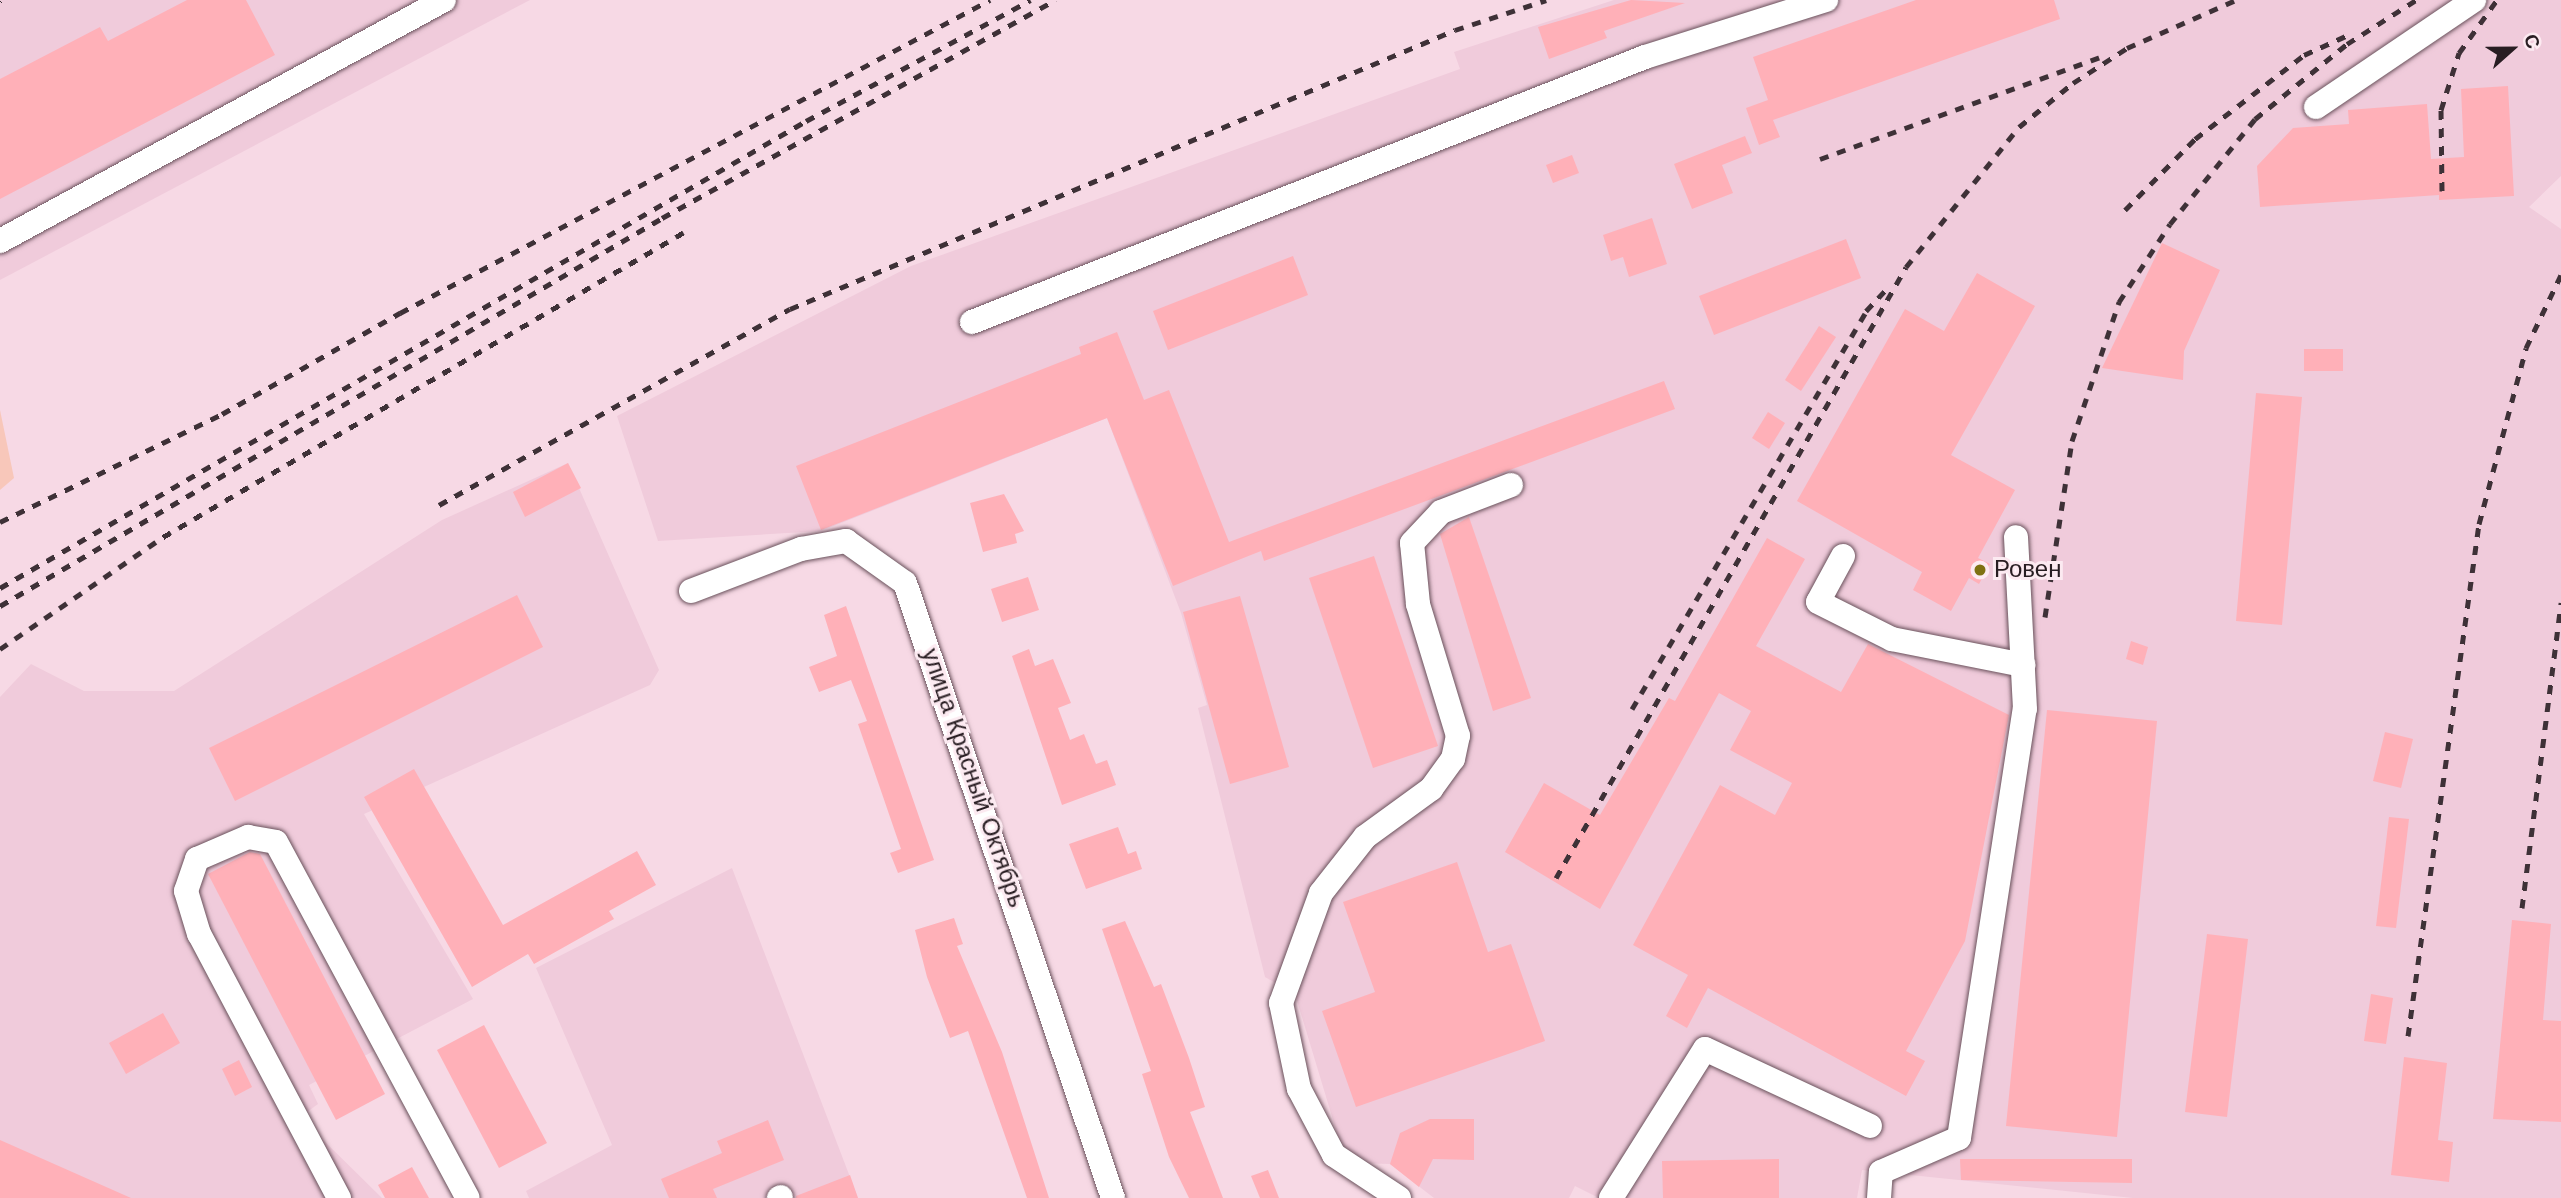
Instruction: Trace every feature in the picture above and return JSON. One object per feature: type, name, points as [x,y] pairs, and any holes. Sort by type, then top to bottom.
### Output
[{"type":"street","points":[[0,242],[444,0]]},
{"type":"street","points":[[972,323],[1645,57],[1826,0]]},
{"type":"street","points":[[2316,107],[2474,0]]},
{"type":"street","points":[[1399,1198],[1334,1155],[1299,1089],[1281,1003],[1321,893],[1365,837],[1431,789],[1453,759],[1458,736],[1418,604],[1412,543],[1441,512],[1511,485]]},
{"type":"street","points":[[1879,1198],[1881,1172],[1959,1138],[2025,709],[2016,537]]},
{"type":"street","name":"улица Красный Октябрь","points":[[691,591],[801,549],[846,541],[905,583],[1113,1198]]},
{"type":"street","points":[[1843,556],[1818,602],[1892,639],[2023,665]]},
{"type":"street","points":[[339,1198],[199,934],[186,891],[197,859],[248,837],[276,842],[468,1198]]},
{"type":"street","points":[[1611,1198],[1705,1049],[1870,1126]]},
{"type":"shaded area","points":[[0,0],[530,0],[0,280]]},
{"type":"shaded area","points":[[1614,0],[2561,0],[2561,176],[2529,207],[2561,229],[2561,1198],[2133,1198],[1862,1170],[1857,1198],[1599,1198],[1575,1186],[1569,1198],[1434,1198],[1390,1164],[1359,1163],[1340,1143],[1295,994],[1265,977],[1198,708],[1207,705],[1181,613],[1107,418],[821,531],[658,541],[617,416],[911,266],[1460,69],[1454,52]]},
{"type":"shaded area","points":[[0,410],[14,478],[0,490]]},
{"type":"shaded area","points":[[568,463],[659,670],[650,685],[364,814],[473,999],[309,1085],[318,1104],[307,1112],[315,1132],[382,1198],[0,1198],[0,697],[31,664],[84,691],[174,691],[442,520]]},
{"type":"shaded area","points":[[732,868],[858,1198],[529,1198],[526,1191],[612,1145],[536,968]]},
{"type":"building","points":[[187,0],[246,0],[275,55],[0,199],[0,79],[100,27],[108,41]]},
{"type":"building","points":[[1631,0],[1685,3],[1604,31],[1607,38],[1549,59],[1538,27]]},
{"type":"building","points":[[1916,0],[2054,0],[2060,19],[1773,120],[1780,137],[1759,145],[1746,108],[1768,100],[1753,57]]},
{"type":"building","points":[[2508,86],[2514,196],[2439,200],[2439,195],[2260,207],[2257,166],[2293,128],[2349,124],[2348,110],[2427,104],[2431,159],[2464,157],[2461,89]]},
{"type":"building","points":[[1745,136],[1752,153],[1722,165],[1733,193],[1692,209],[1674,164]]},
{"type":"building","points":[[1572,155],[1579,173],[1553,183],[1546,165]]},
{"type":"building","points":[[1652,218],[1667,264],[1629,277],[1623,257],[1611,261],[1603,235]]},
{"type":"building","points":[[1846,239],[1861,278],[1714,335],[1699,296]]},
{"type":"building","points":[[2162,243],[2220,270],[2184,351],[2183,380],[2102,368]]},
{"type":"building","points":[[1293,256],[1308,295],[1168,350],[1153,311]]},
{"type":"building","points":[[1977,273],[2035,306],[1951,455],[2015,490],[1978,558],[1990,564],[1979,584],[1969,578],[1951,611],[1913,590],[1922,572],[1797,501],[1905,309],[1944,331]]},
{"type":"building","points":[[1819,326],[1836,337],[1801,391],[1785,380]]},
{"type":"building","points":[[1117,332],[1144,400],[1169,390],[1229,542],[1664,381],[1675,409],[1264,561],[1261,551],[1173,586],[1107,418],[821,530],[796,466],[1081,354],[1079,347]]},
{"type":"building","points":[[2304,349],[2343,349],[2343,371],[2304,371]]},
{"type":"building","points":[[2256,393],[2302,397],[2282,625],[2236,621]]},
{"type":"building","points":[[1768,412],[1785,423],[1769,449],[1752,438]]},
{"type":"building","points":[[568,463],[581,488],[525,517],[513,492]]},
{"type":"building","points":[[1004,494],[1024,531],[1015,534],[1017,543],[983,552],[970,503]]},
{"type":"building","points":[[1469,517],[1531,698],[1493,711],[1440,534]]},
{"type":"building","points":[[1767,538],[1805,559],[1756,646],[1841,692],[1868,644],[2009,715],[1965,941],[1906,1051],[1925,1061],[1906,1096],[1708,988],[1687,1028],[1666,1016],[1688,975],[1633,945],[1720,785],[1775,815],[1792,783],[1730,750],[1751,711],[1719,693],[1600,909],[1505,852],[1544,783],[1600,815],[1669,698],[1675,701]]},
{"type":"building","points":[[1374,556],[1438,746],[1373,768],[1309,578]]},
{"type":"building","points":[[1028,577],[1039,610],[1002,622],[991,589]]},
{"type":"building","points":[[517,595],[543,647],[235,801],[209,748]]},
{"type":"building","points":[[1240,596],[1289,767],[1230,784],[1183,612]]},
{"type":"building","points":[[846,606],[934,860],[898,873],[890,853],[901,849],[858,724],[867,721],[851,680],[819,692],[809,667],[837,656],[824,615]]},
{"type":"building","points":[[2131,641],[2148,647],[2143,665],[2126,659]]},
{"type":"building","points":[[1029,649],[1035,666],[1053,659],[1071,703],[1058,708],[1070,740],[1084,734],[1096,764],[1107,760],[1116,785],[1062,805],[1012,656]]},
{"type":"building","points":[[2047,710],[2157,721],[2117,1137],[2006,1126]]},
{"type":"building","points":[[2385,732],[2413,739],[2401,788],[2373,781]]},
{"type":"building","points":[[414,769],[503,925],[637,851],[656,885],[609,911],[614,919],[534,964],[528,954],[472,987],[364,797]]},
{"type":"building","points":[[2389,817],[2409,819],[2396,928],[2376,926]]},
{"type":"building","points":[[1118,827],[1128,854],[1136,851],[1142,869],[1086,889],[1069,844]]},
{"type":"building","points":[[250,852],[260,854],[385,1094],[336,1120],[208,874]]},
{"type":"building","points":[[1457,862],[1488,952],[1511,944],[1545,1041],[1356,1107],[1322,1011],[1375,992],[1343,902]]},
{"type":"building","points":[[954,918],[963,944],[957,946],[1002,1052],[1049,1198],[1027,1198],[968,1031],[950,1038],[927,977],[915,930]]},
{"type":"building","points":[[2512,920],[2551,924],[2543,1020],[2561,1021],[2561,1122],[2493,1119]]},
{"type":"building","points":[[1125,921],[1154,987],[1161,984],[1189,1058],[1205,1107],[1190,1112],[1223,1198],[1189,1198],[1169,1157],[1142,1074],[1151,1071],[1102,929]]},
{"type":"building","points":[[2207,934],[2248,939],[2227,1117],[2185,1112]]},
{"type":"building","points":[[2371,994],[2393,998],[2386,1044],[2364,1041]]},
{"type":"building","points":[[163,1013],[180,1043],[126,1074],[109,1043]]},
{"type":"building","points":[[484,1025],[547,1143],[499,1168],[437,1050]]},
{"type":"building","points":[[2404,1057],[2447,1063],[2438,1140],[2453,1142],[2449,1182],[2391,1175]]},
{"type":"building","points":[[239,1060],[252,1087],[235,1096],[222,1069]]},
{"type":"building","points":[[1430,1119],[1474,1119],[1474,1160],[1433,1159],[1419,1187],[1390,1164],[1400,1133]]},
{"type":"building","points":[[768,1120],[784,1160],[713,1189],[717,1198],[669,1198],[661,1179],[722,1153],[717,1141]]},
{"type":"building","points":[[0,1140],[131,1198],[0,1198]]},
{"type":"building","points":[[1779,1159],[1779,1198],[1663,1198],[1662,1161]]},
{"type":"building","points":[[1960,1159],[2132,1159],[2132,1183],[1961,1180]]},
{"type":"building","points":[[412,1167],[429,1198],[385,1198],[378,1185]]},
{"type":"building","points":[[1268,1170],[1279,1198],[1260,1198],[1251,1176]]},
{"type":"building","points":[[850,1175],[858,1198],[796,1198],[796,1196]]},
{"type":"railway","points":[[0,522],[222,414],[400,313],[990,0]]},
{"type":"railway","points":[[0,588],[806,121],[1031,0]]},
{"type":"railway","points":[[0,606],[662,218],[1056,0]]},
{"type":"railway","points":[[439,505],[790,309],[1455,30],[1546,0]]},
{"type":"railway","points":[[1556,878],[1906,267],[2019,127],[2073,83],[2127,48],[2236,0]]},
{"type":"railway","points":[[2045,617],[2072,441],[2119,302],[2170,224],[2255,119],[2347,44],[2416,0]]},
{"type":"railway","points":[[2442,191],[2441,110],[2459,53],[2497,0]]},
{"type":"railway","points":[[2125,210],[2195,139],[2304,55],[2350,34]]},
{"type":"railway","points":[[1820,159],[2100,57]]},
{"type":"railway","points":[[0,649],[163,537],[686,231]]},
{"type":"railway","points":[[2408,1036],[2479,524],[2526,348],[2561,275]]},
{"type":"railway","points":[[1632,709],[1866,311],[1888,287]]},
{"type":"railway","points":[[2522,908],[2561,602]]},
{"type":"place","name":"Ровен","points":[[1980,570]]}]
